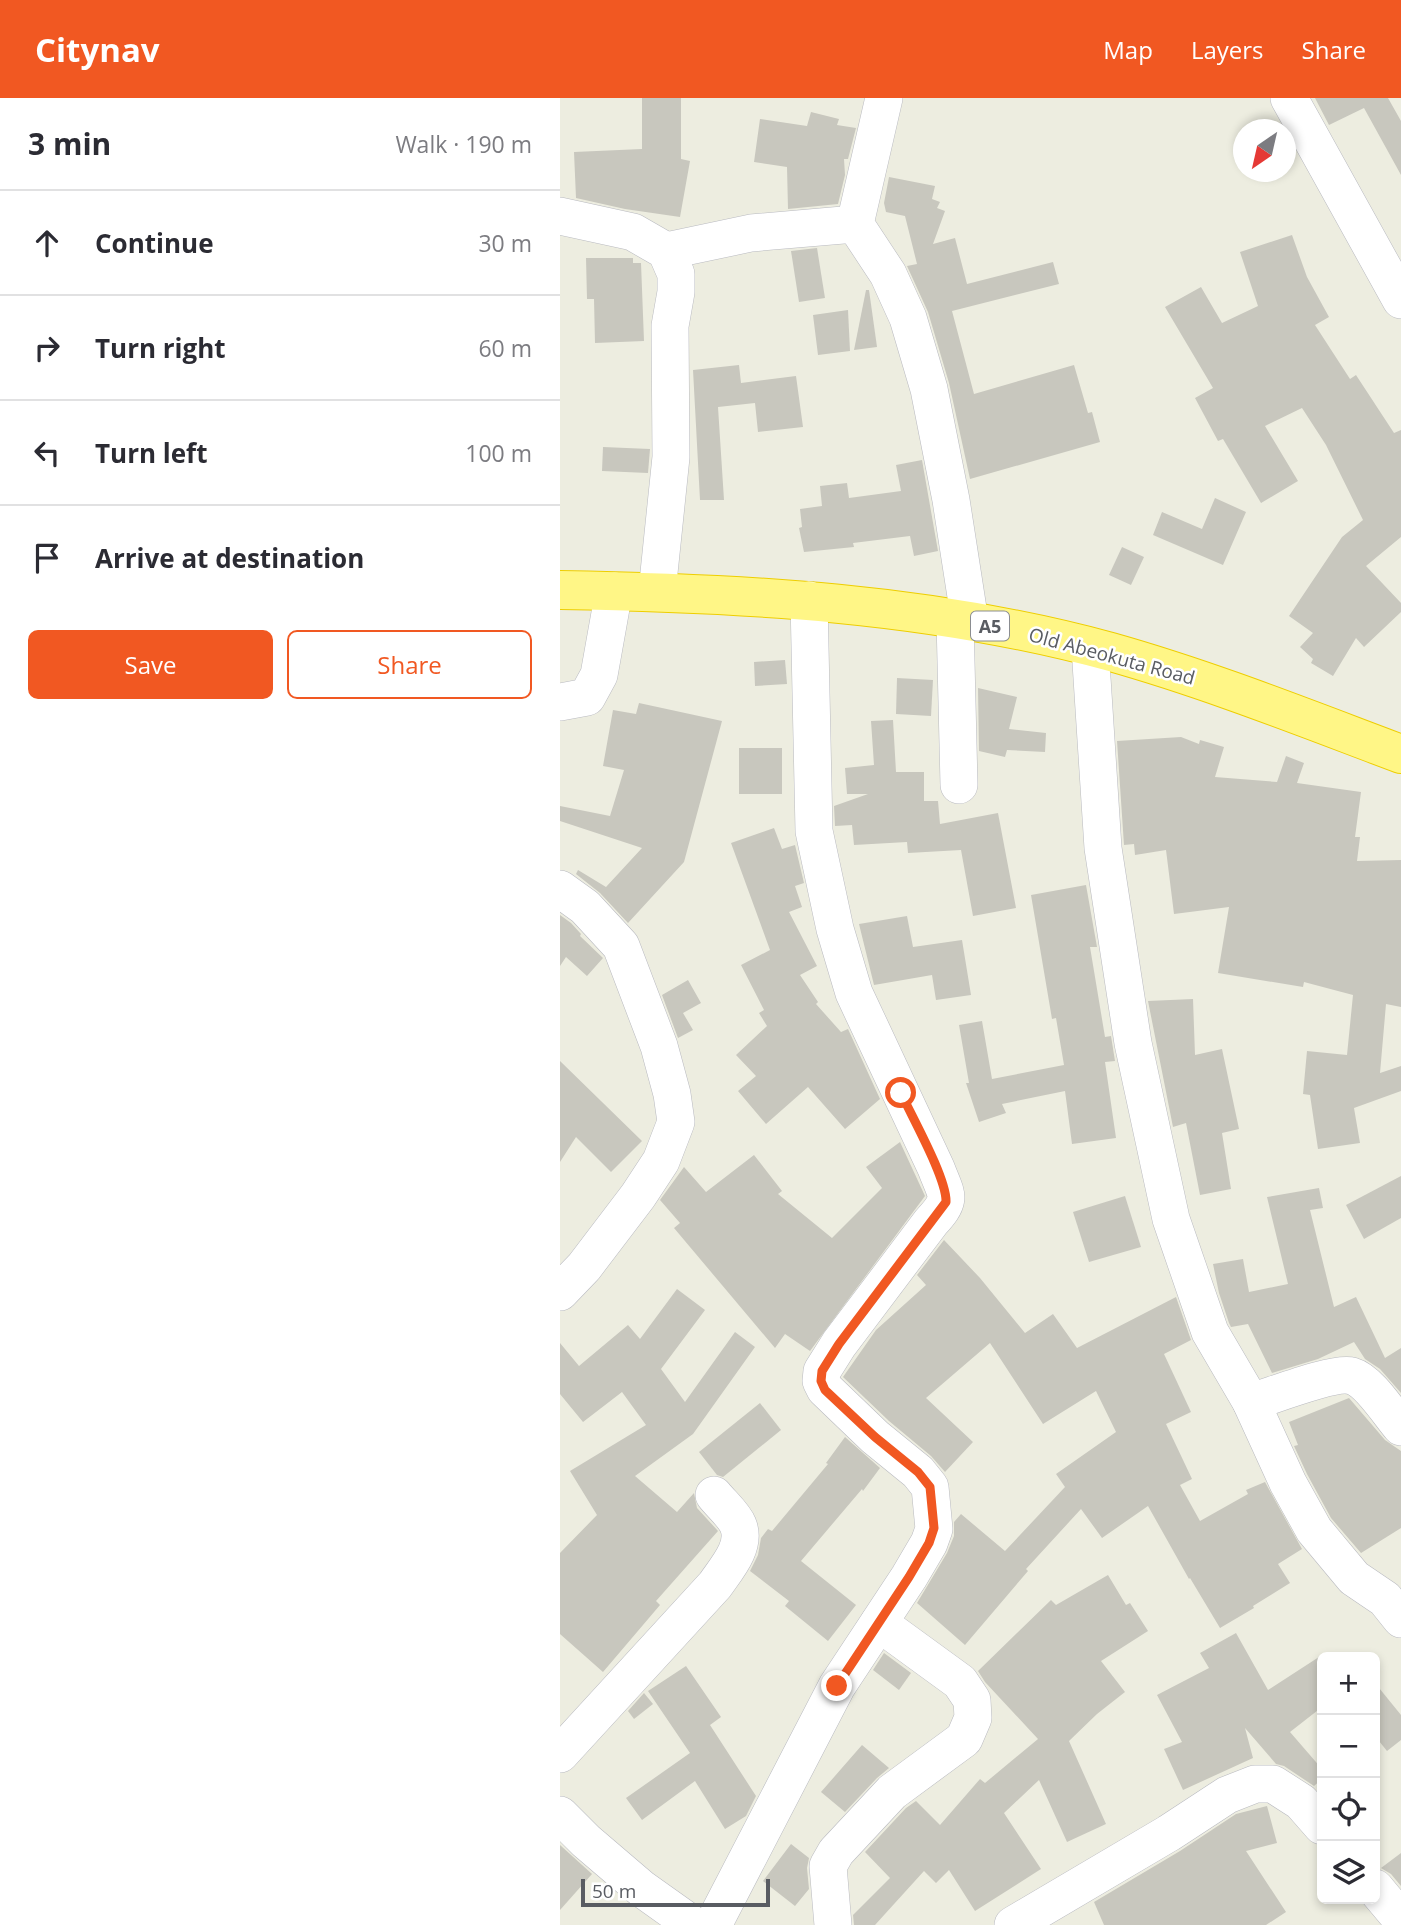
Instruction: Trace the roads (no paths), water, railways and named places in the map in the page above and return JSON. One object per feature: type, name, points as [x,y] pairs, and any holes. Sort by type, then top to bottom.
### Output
[{"type":"highway","name":"Old Abeokuta Road","points":[[560,590],[809,600],[963,621],[1090,647],[1222,686],[1401,754]]},
{"type":"street","points":[[884,98],[855,224],[888,274],[908,318],[929,389],[951,499],[963,621],[959,785]]},
{"type":"street","points":[[1289,98],[1401,300]]},
{"type":"street","points":[[560,216],[633,232],[666,251],[676,274],[670,326],[671,457],[657,592]]},
{"type":"street","points":[[666,251],[751,233],[855,224]]},
{"type":"street","points":[[560,702],[587,697],[599,675],[614,591]]},
{"type":"street","points":[[713,1925],[837,1686],[929,1543],[934,1528],[930,1487],[918,1472],[875,1437],[825,1390],[821,1381],[822,1371],[839,1344],[943,1208],[947,1196],[854,993],[835,929],[814,831],[809,600]]},
{"type":"street","points":[[1090,647],[1103,848],[1133,1043],[1171,1219],[1210,1332],[1251,1402],[1288,1483],[1314,1530],[1354,1578],[1396,1600]]},
{"type":"street","points":[[560,889],[585,908],[621,946],[659,1046],[672,1094],[676,1122],[661,1161],[638,1196],[584,1267],[560,1292]]},
{"type":"street","points":[[1251,1402],[1337,1376],[1352,1376],[1366,1385],[1401,1427]]},
{"type":"street","points":[[560,1754],[715,1585],[740,1547],[739,1526],[714,1495]]},
{"type":"street","points":[[833,1925],[828,1866],[836,1852],[892,1792],[964,1739],[973,1718],[972,1700],[960,1682],[879,1623]]},
{"type":"street","points":[[1013,1925],[1169,1833],[1227,1795],[1255,1784],[1273,1784],[1301,1802],[1317,1820]]},
{"type":"street","points":[[560,1815],[641,1888],[693,1925]]},
{"type":"street","points":[[1380,1894],[1401,1919]]}]
